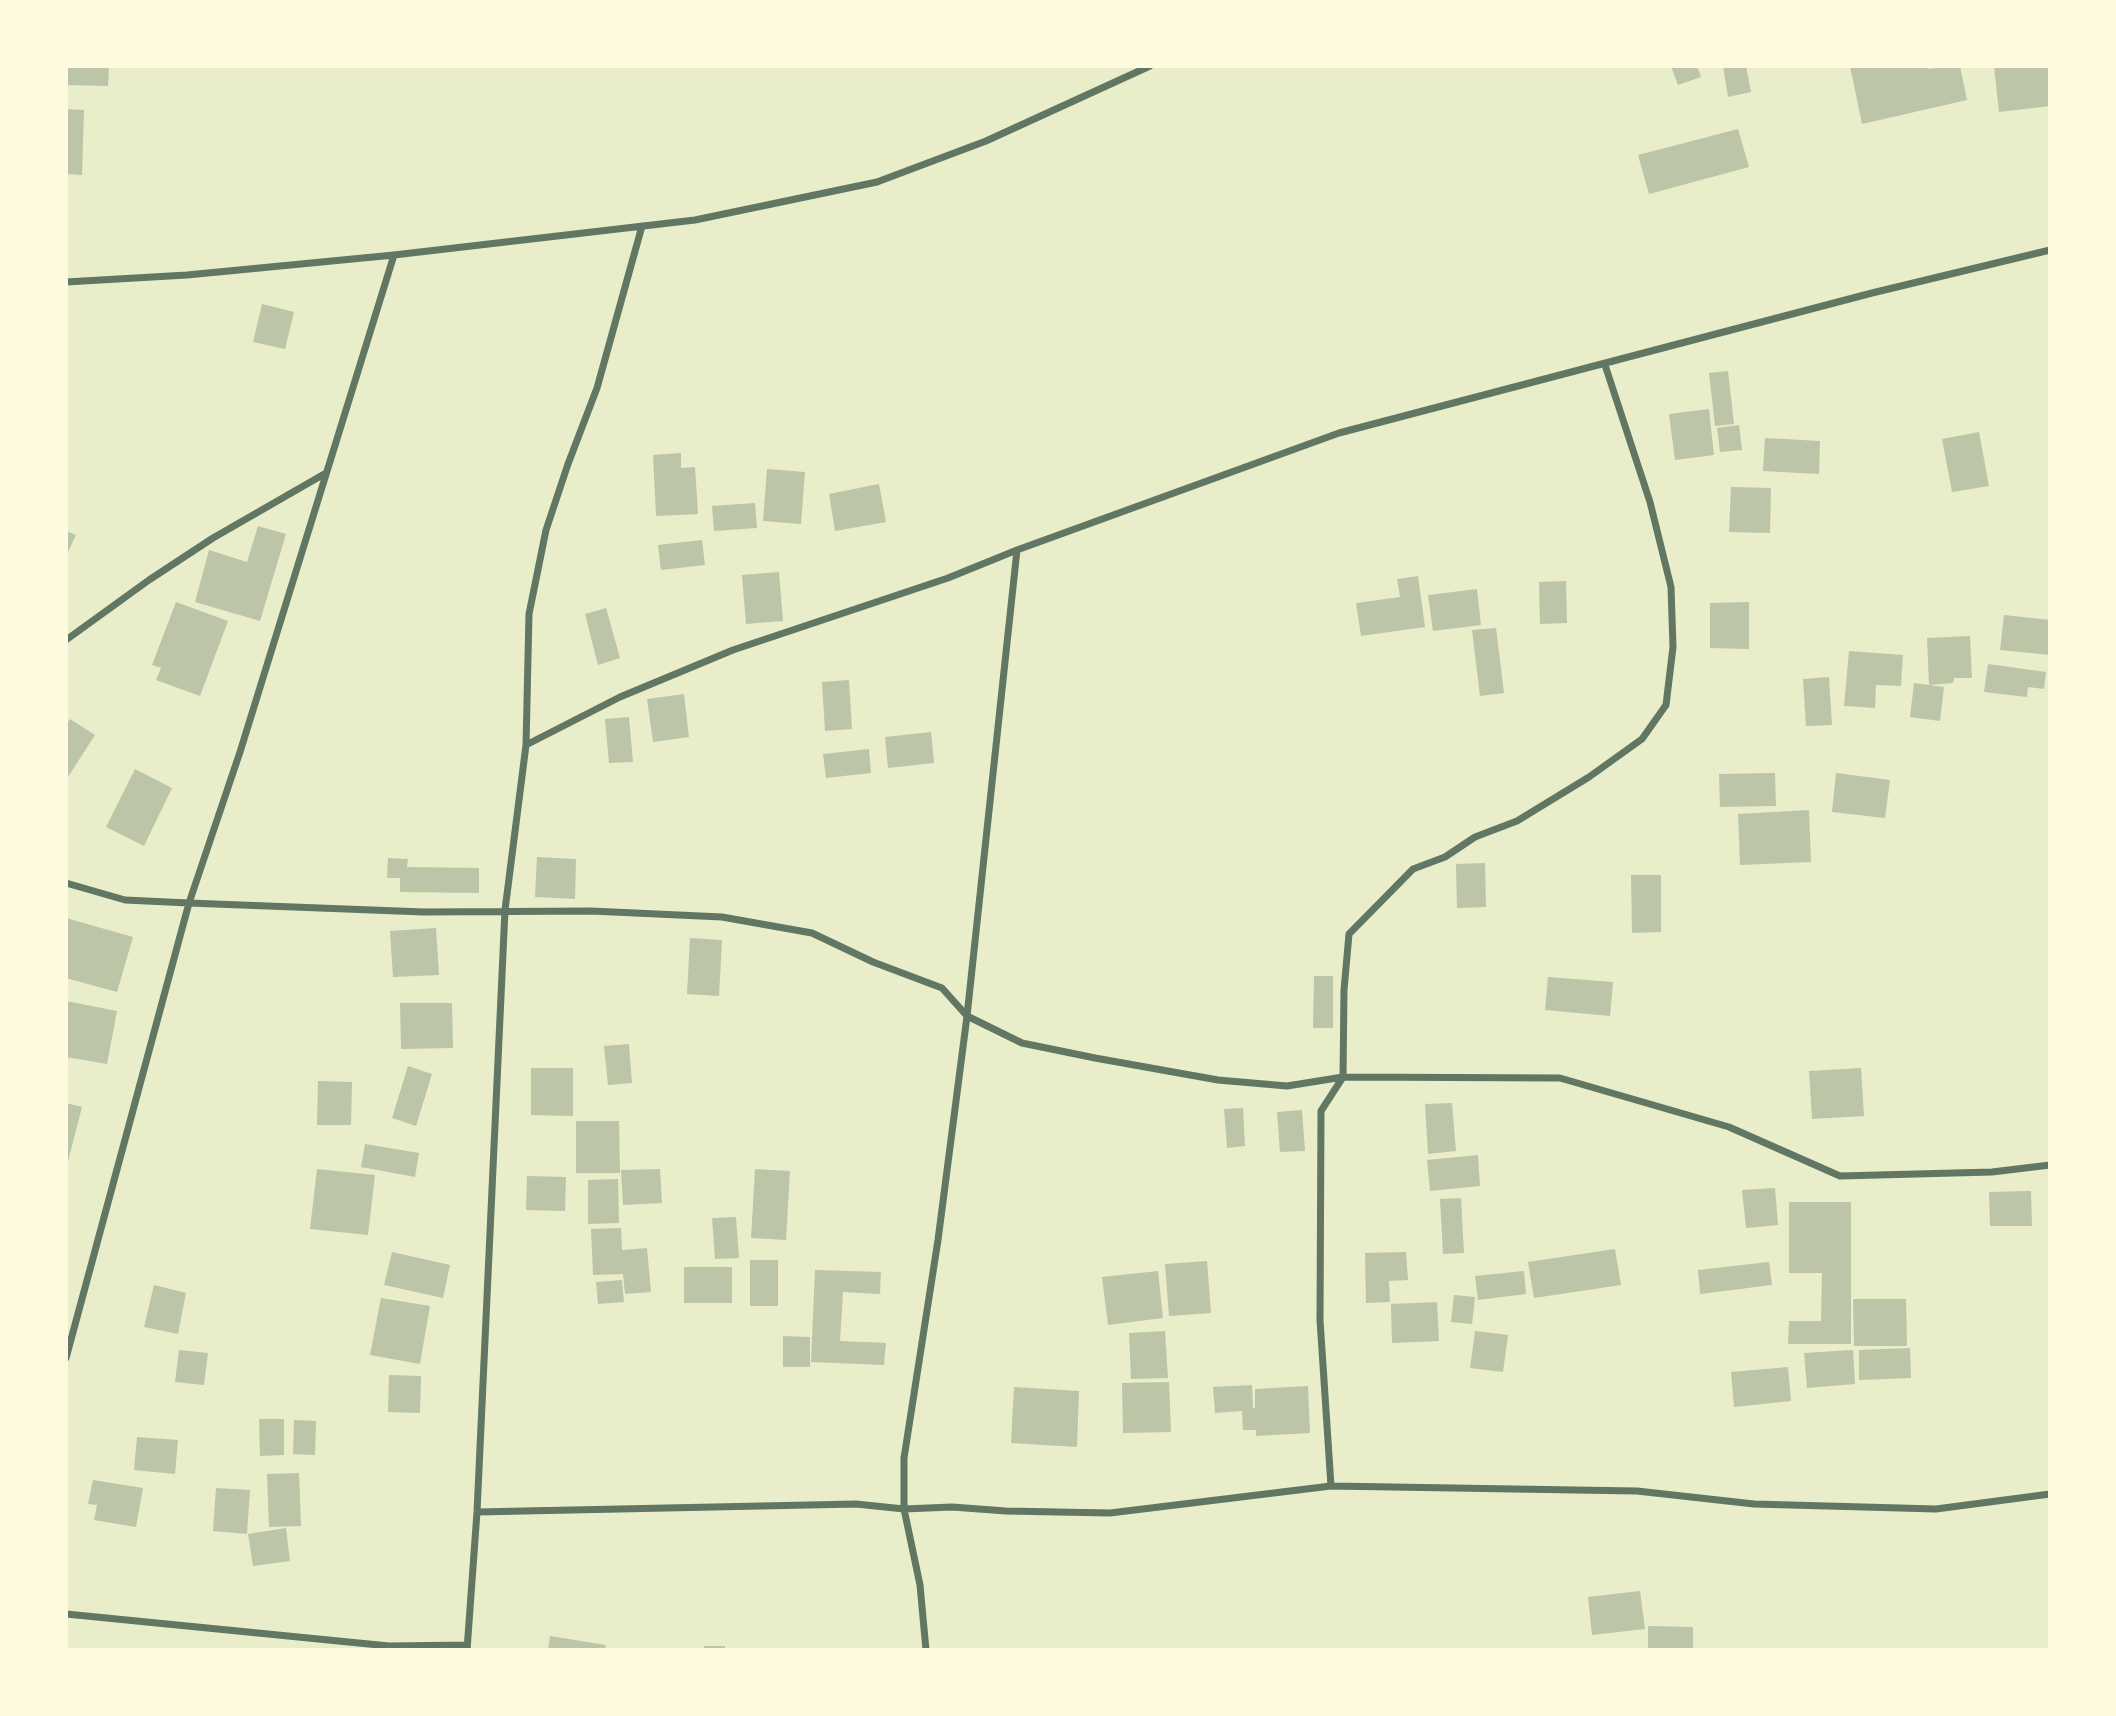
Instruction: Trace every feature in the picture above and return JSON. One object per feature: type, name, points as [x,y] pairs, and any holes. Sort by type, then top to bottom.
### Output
[{"type":"street","points":[[66,282],[187,275],[394,256],[695,220],[877,182],[986,141],[1150,66]]},
{"type":"street","points":[[66,1614],[389,1646],[467,1647],[477,1512],[505,910],[526,746],[529,614],[546,530],[597,388],[642,226]]},
{"type":"street","points":[[526,746],[620,697],[733,650],[948,578],[1017,550],[1339,433],[1872,293],[2049,250]]},
{"type":"street","points":[[66,1358],[189,903],[240,752],[394,256]]},
{"type":"street","points":[[1331,1486],[1320,1320],[1321,1111],[1343,1077],[1344,990],[1349,934],[1413,869],[1444,857],[1475,837],[1517,821],[1589,776],[1642,739],[1666,705],[1672,647],[1671,587],[1650,502],[1605,365]]},
{"type":"street","points":[[66,640],[213,538],[327,472]]},
{"type":"street","points":[[926,1650],[920,1585],[904,1509],[904,1458],[938,1240],[967,1016],[1017,550]]},
{"type":"street","points":[[66,883],[125,900],[424,912],[505,910],[722,917],[813,933],[873,962],[942,988],[967,1016],[1022,1043],[1218,1080],[1287,1086],[1343,1077],[1560,1078],[1729,1127],[1840,1176],[1992,1172],[2049,1165]]},
{"type":"street","points":[[477,1512],[856,1503],[904,1509],[953,1507],[1110,1513],[1331,1486],[1637,1491],[1754,1504],[1936,1508],[2049,1494]]},
{"type":"building","points":[[66,66],[109,66],[108,86],[66,85]]},
{"type":"building","points":[[1671,66],[1697,66],[1701,77],[1678,85]]},
{"type":"building","points":[[1723,66],[1746,66],[1751,92],[1728,97]]},
{"type":"building","points":[[1850,66],[1927,66],[1928,69],[1960,66],[1967,100],[1862,124]]},
{"type":"building","points":[[1994,66],[2049,66],[2050,106],[1999,112]]},
{"type":"building","points":[[66,109],[84,110],[82,175],[66,174]]},
{"type":"building","points":[[1738,129],[1749,167],[1649,194],[1638,155]]},
{"type":"building","points":[[262,304],[294,312],[285,349],[253,342]]},
{"type":"building","points":[[1728,371],[1734,424],[1715,426],[1709,373]]},
{"type":"building","points":[[1709,409],[1714,455],[1675,460],[1669,414]]},
{"type":"building","points":[[1739,425],[1742,450],[1720,452],[1717,428]]},
{"type":"building","points":[[1979,432],[1989,486],[1952,492],[1942,439]]},
{"type":"building","points":[[1765,438],[1820,441],[1819,474],[1763,471]]},
{"type":"building","points":[[681,453],[681,468],[695,467],[698,514],[656,516],[653,455]]},
{"type":"building","points":[[767,469],[805,472],[801,524],[763,521]]},
{"type":"building","points":[[879,484],[886,522],[835,531],[829,494]]},
{"type":"building","points":[[1731,487],[1771,488],[1770,533],[1729,532]]},
{"type":"building","points":[[755,503],[757,528],[714,531],[712,506]]},
{"type":"building","points":[[258,526],[286,534],[260,621],[195,602],[209,550],[247,562]]},
{"type":"building","points":[[66,531],[76,535],[66,556]]},
{"type":"building","points":[[702,540],[705,565],[661,570],[658,545]]},
{"type":"building","points":[[779,572],[783,621],[746,624],[742,575]]},
{"type":"building","points":[[1418,576],[1425,627],[1361,636],[1356,603],[1400,597],[1397,579]]},
{"type":"building","points":[[1566,581],[1567,623],[1540,624],[1539,582]]},
{"type":"building","points":[[1477,589],[1481,625],[1433,631],[1428,595]]},
{"type":"building","points":[[176,602],[228,621],[200,696],[156,680],[161,668],[152,665]]},
{"type":"building","points":[[1749,602],[1749,649],[1710,648],[1710,603]]},
{"type":"building","points":[[606,608],[620,658],[598,665],[585,614]]},
{"type":"building","points":[[2004,615],[2050,620],[2050,655],[2000,650]]},
{"type":"building","points":[[1496,628],[1504,693],[1480,696],[1472,630]]},
{"type":"building","points":[[1970,636],[1972,678],[1954,678],[1953,683],[1929,685],[1927,638]]},
{"type":"building","points":[[1849,651],[1903,655],[1901,686],[1876,685],[1875,708],[1844,706]]},
{"type":"building","points":[[1988,664],[2046,672],[2044,689],[2028,687],[2027,697],[1984,692]]},
{"type":"building","points":[[1829,677],[1832,725],[1806,726],[1803,679]]},
{"type":"building","points":[[849,680],[852,729],[825,731],[822,682]]},
{"type":"building","points":[[1914,683],[1944,687],[1940,721],[1910,717]]},
{"type":"building","points":[[684,694],[689,737],[653,742],[647,699]]},
{"type":"building","points":[[629,717],[633,762],[609,763],[605,719]]},
{"type":"building","points":[[70,719],[95,735],[66,780],[66,725]]},
{"type":"building","points":[[931,732],[934,763],[888,768],[885,737]]},
{"type":"building","points":[[869,749],[871,773],[826,778],[823,754]]},
{"type":"building","points":[[135,769],[172,788],[144,846],[106,827]]},
{"type":"building","points":[[1775,773],[1776,806],[1720,807],[1719,774]]},
{"type":"building","points":[[1836,773],[1890,780],[1885,818],[1832,812]]},
{"type":"building","points":[[1809,810],[1811,862],[1740,865],[1738,814]]},
{"type":"building","points":[[537,857],[576,859],[575,899],[535,897]]},
{"type":"building","points":[[388,858],[408,859],[407,867],[479,868],[479,893],[400,892],[400,878],[387,878]]},
{"type":"building","points":[[1485,863],[1486,907],[1457,908],[1456,864]]},
{"type":"building","points":[[1631,875],[1661,875],[1661,932],[1632,933]]},
{"type":"building","points":[[66,918],[133,937],[117,992],[66,978]]},
{"type":"building","points":[[436,928],[439,975],[393,977],[390,931]]},
{"type":"building","points":[[690,938],[722,940],[719,996],[687,994]]},
{"type":"building","points":[[1314,976],[1333,976],[1333,1028],[1313,1028]]},
{"type":"building","points":[[1548,977],[1613,982],[1610,1016],[1545,1010]]},
{"type":"building","points":[[66,1001],[117,1011],[107,1064],[66,1057]]},
{"type":"building","points":[[400,1003],[452,1003],[453,1048],[401,1049]]},
{"type":"building","points":[[629,1044],[632,1083],[608,1085],[604,1046]]},
{"type":"building","points":[[408,1066],[432,1074],[416,1126],[392,1118]]},
{"type":"building","points":[[531,1068],[573,1068],[573,1116],[531,1115]]},
{"type":"building","points":[[1861,1068],[1864,1116],[1812,1119],[1809,1071]]},
{"type":"building","points":[[318,1081],[352,1082],[351,1125],[317,1125]]},
{"type":"building","points":[[66,1103],[82,1107],[67,1165],[66,1165]]},
{"type":"building","points":[[1452,1103],[1456,1151],[1428,1154],[1425,1104]]},
{"type":"building","points":[[1243,1108],[1245,1146],[1227,1148],[1224,1109]]},
{"type":"building","points":[[1302,1110],[1305,1151],[1280,1152],[1277,1112]]},
{"type":"building","points":[[576,1121],[619,1121],[620,1173],[576,1173]]},
{"type":"building","points":[[365,1144],[419,1153],[415,1177],[361,1167]]},
{"type":"building","points":[[1478,1155],[1480,1186],[1430,1191],[1427,1160]]},
{"type":"building","points":[[317,1169],[375,1175],[368,1235],[310,1229]]},
{"type":"building","points":[[660,1169],[662,1203],[623,1205],[621,1170]]},
{"type":"building","points":[[755,1169],[790,1171],[786,1240],[751,1238]]},
{"type":"building","points":[[527,1176],[566,1177],[565,1211],[526,1210]]},
{"type":"building","points":[[618,1179],[619,1223],[588,1224],[588,1180]]},
{"type":"building","points":[[1775,1188],[1778,1225],[1746,1228],[1742,1190]]},
{"type":"building","points":[[2031,1191],[2032,1226],[1990,1226],[1989,1192]]},
{"type":"building","points":[[1461,1198],[1464,1253],[1443,1254],[1440,1199]]},
{"type":"building","points":[[1789,1202],[1851,1202],[1851,1344],[1788,1344],[1789,1321],[1821,1321],[1822,1273],[1789,1273]]},
{"type":"building","points":[[736,1217],[739,1258],[715,1259],[712,1218]]},
{"type":"building","points":[[621,1228],[622,1250],[647,1248],[651,1292],[625,1294],[623,1274],[593,1275],[591,1229]]},
{"type":"building","points":[[1615,1249],[1621,1285],[1534,1298],[1528,1262]]},
{"type":"building","points":[[392,1252],[450,1265],[443,1298],[384,1285]]},
{"type":"building","points":[[1406,1252],[1408,1280],[1389,1281],[1390,1302],[1366,1303],[1365,1253]]},
{"type":"building","points":[[750,1260],[778,1260],[778,1306],[750,1306]]},
{"type":"building","points":[[1207,1261],[1211,1313],[1169,1316],[1165,1264]]},
{"type":"building","points":[[1769,1262],[1772,1285],[1700,1294],[1698,1270]]},
{"type":"building","points":[[684,1267],[732,1267],[732,1303],[684,1303]]},
{"type":"building","points":[[815,1270],[881,1272],[880,1294],[843,1292],[840,1341],[886,1343],[884,1365],[811,1362]]},
{"type":"building","points":[[1158,1271],[1163,1318],[1108,1325],[1102,1277]]},
{"type":"building","points":[[1524,1271],[1526,1294],[1478,1300],[1475,1276]]},
{"type":"building","points":[[622,1280],[624,1302],[598,1304],[596,1282]]},
{"type":"building","points":[[154,1285],[186,1293],[178,1334],[144,1327]]},
{"type":"building","points":[[1454,1295],[1475,1297],[1472,1324],[1451,1322]]},
{"type":"building","points":[[381,1298],[430,1306],[420,1364],[370,1355]]},
{"type":"building","points":[[1853,1299],[1906,1299],[1907,1346],[1854,1346]]},
{"type":"building","points":[[1437,1302],[1439,1341],[1392,1343],[1391,1304]]},
{"type":"building","points":[[1165,1331],[1168,1378],[1131,1379],[1129,1333]]},
{"type":"building","points":[[1475,1331],[1508,1335],[1503,1372],[1470,1368]]},
{"type":"building","points":[[783,1336],[810,1337],[810,1367],[783,1367]]},
{"type":"building","points":[[1910,1348],[1911,1378],[1859,1380],[1859,1350]]},
{"type":"building","points":[[179,1350],[208,1353],[204,1385],[175,1382]]},
{"type":"building","points":[[1853,1350],[1855,1384],[1807,1388],[1804,1353]]},
{"type":"building","points":[[1788,1367],[1791,1401],[1734,1407],[1731,1372]]},
{"type":"building","points":[[389,1375],[421,1376],[420,1413],[388,1412]]},
{"type":"building","points":[[1169,1382],[1171,1432],[1123,1433],[1122,1383]]},
{"type":"building","points":[[1252,1385],[1253,1408],[1255,1389],[1308,1386],[1310,1433],[1256,1436],[1256,1430],[1243,1430],[1242,1411],[1215,1413],[1213,1387]]},
{"type":"building","points":[[1014,1387],[1079,1391],[1077,1447],[1011,1443]]},
{"type":"building","points":[[259,1419],[284,1419],[284,1455],[260,1456]]},
{"type":"building","points":[[294,1420],[316,1421],[315,1455],[293,1454]]},
{"type":"building","points":[[137,1437],[178,1440],[175,1474],[134,1470]]},
{"type":"building","points":[[299,1473],[301,1526],[269,1527],[267,1474]]},
{"type":"building","points":[[93,1480],[143,1488],[136,1527],[94,1520],[97,1505],[88,1504]]},
{"type":"building","points":[[216,1488],[250,1490],[247,1534],[213,1531]]},
{"type":"building","points":[[286,1528],[290,1561],[253,1566],[248,1534]]},
{"type":"building","points":[[1640,1591],[1645,1629],[1592,1635],[1588,1597]]},
{"type":"building","points":[[1648,1626],[1693,1627],[1693,1650],[1648,1650]]},
{"type":"building","points":[[550,1636],[606,1645],[605,1650],[548,1650]]},
{"type":"building","points":[[704,1646],[725,1646],[725,1650],[704,1650]]}]
